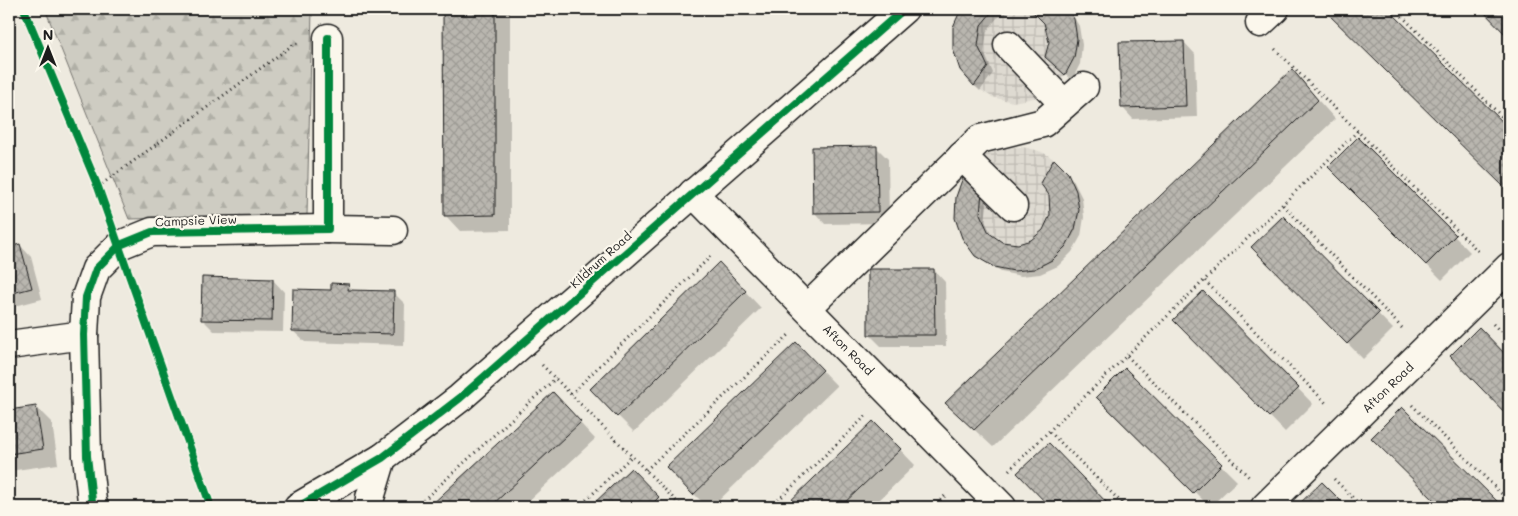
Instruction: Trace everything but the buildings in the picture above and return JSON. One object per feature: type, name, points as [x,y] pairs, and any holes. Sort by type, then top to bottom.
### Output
[{"type":"street","name":"Kildrum Road","points":[[298,507],[382,458],[460,398],[904,9]]},
{"type":"street","points":[[328,38],[328,229]]},
{"type":"street","points":[[809,310],[980,139],[1043,123],[1074,96],[1008,45]]},
{"type":"street","points":[[962,156],[1013,206]]},
{"type":"street","name":"Afton Road","points":[[693,193],[994,499]]},
{"type":"street","name":"Campsie View","points":[[94,507],[87,456],[84,335],[86,297],[96,269],[120,245],[152,232],[328,229],[393,230]]},
{"type":"street","name":"Afton Road","points":[[1269,504],[1506,271]]},
{"type":"street","points":[[9,345],[84,335]]},
{"type":"street","points":[[369,507],[382,458]]},
{"type":"path","points":[[24,9],[120,245],[207,494]]},
{"type":"path","points":[[1395,9],[1509,124]]},
{"type":"path","points":[[98,187],[294,44],[328,38]]},
{"type":"path","points":[[1273,47],[1506,271]]},
{"type":"path","points":[[994,499],[1050,432],[1359,131]]},
{"type":"path","points":[[1283,205],[1424,352]]},
{"type":"path","points":[[570,394],[734,234]]},
{"type":"path","points":[[1205,281],[1349,426]]},
{"type":"path","points":[[646,470],[809,310]]},
{"type":"path","points":[[522,344],[682,507]]},
{"type":"path","points":[[1128,356],[1269,504]]},
{"type":"path","points":[[416,507],[556,378]]},
{"type":"path","points":[[1391,384],[1509,500]]},
{"type":"path","points":[[771,507],[890,392]]},
{"type":"path","points":[[1050,432],[1126,507]]},
{"type":"path","points":[[579,507],[632,456]]},
{"type":"path","points":[[1314,460],[1362,507]]},
{"type":"shaded area","points":[[961,9],[1068,9],[1074,19],[1077,39],[1074,58],[1065,75],[1052,89],[1034,98],[1013,102],[992,97],[974,86],[960,70],[953,27]]},
{"type":"shaded area","points":[[1017,147],[1041,152],[1061,165],[1074,185],[1079,209],[1074,233],[1061,253],[1041,266],[1017,271],[993,266],[973,253],[960,233],[955,209],[960,185],[973,165],[993,152]]},
{"type":"green space","points":[[45,9],[312,9],[307,215],[129,219]]},
{"type":"cycle path","points":[[24,9],[98,187],[211,507]]},
{"type":"cycle path","points":[[298,507],[382,458],[460,398],[904,9]]},
{"type":"cycle path","points":[[94,507],[87,456],[84,335],[86,297],[96,269],[120,245],[152,232],[328,229],[328,38]]}]
